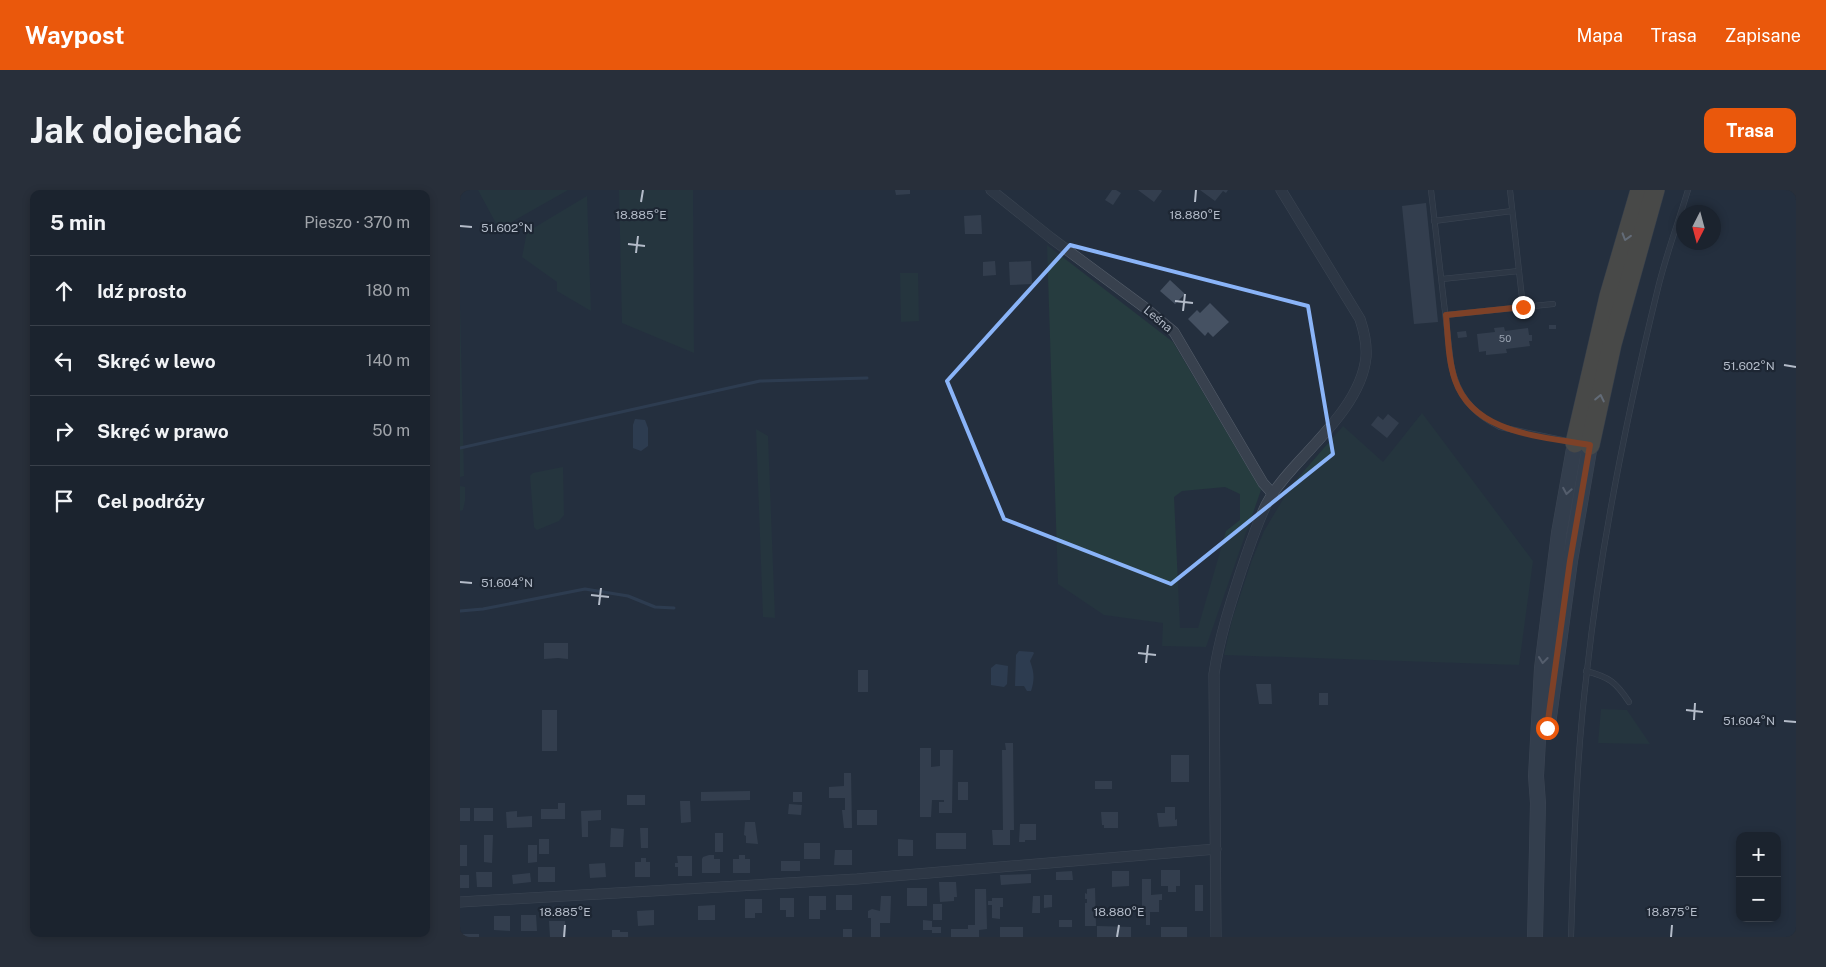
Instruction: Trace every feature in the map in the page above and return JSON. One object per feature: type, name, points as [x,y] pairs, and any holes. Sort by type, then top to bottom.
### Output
[{"type":"highway","points":[[1582,444],[1609,296],[1640,190]]},
{"type":"highway","points":[[1582,444],[1655,190]]},
{"type":"main road","points":[[1535,937],[1538,803],[1536,776],[1542,668],[1559,533],[1582,444]]},
{"type":"street","name":"Leśna","points":[[991,190],[1174,332],[1263,483],[1273,494]]},
{"type":"street","points":[[1216,937],[1214,674],[1218,646],[1250,543],[1267,502],[1278,485],[1337,418],[1354,392],[1364,367],[1366,356],[1364,333],[1360,319],[1281,190]]},
{"type":"street","points":[[460,902],[856,880],[1216,849]]},
{"type":"lane","points":[[1431,190],[1454,378],[1466,400],[1476,412],[1500,427],[1582,444]]},
{"type":"lane","points":[[1510,190],[1523,307]]},
{"type":"lane","points":[[1571,937],[1577,782],[1586,671],[1607,528],[1621,449],[1658,287],[1688,190]]},
{"type":"lane","points":[[1434,220],[1512,211]]},
{"type":"lane","points":[[1442,279],[1519,271]]},
{"type":"lane","points":[[1446,315],[1553,304]]},
{"type":"lane","points":[[1586,671],[1603,675],[1612,680],[1629,702]]},
{"type":"highlighted area","points":[[1070,245],[1308,306],[1333,454],[1171,584],[1004,519],[947,381]]},
{"type":"green space","points":[[478,190],[568,190],[499,229]]},
{"type":"green space","points":[[619,190],[693,190],[694,353],[622,323]]},
{"type":"green space","points":[[587,196],[591,311],[557,291],[557,282],[522,257],[527,232]]},
{"type":"green space","points":[[1047,245],[1173,342],[1261,490],[1206,647],[1162,646],[1163,623],[1104,615],[1058,584]],"holes":[[[1225,487],[1240,494],[1240,520],[1226,531],[1198,628],[1180,628],[1174,497],[1182,491]]]},
{"type":"green space","points":[[900,273],[918,273],[919,321],[901,322]]},
{"type":"green space","points":[[460,304],[464,476],[460,477]]},
{"type":"green space","points":[[1422,413],[1533,561],[1519,665],[1224,655],[1232,620],[1252,560],[1264,531],[1291,486],[1343,426],[1383,462]]},
{"type":"green space","points":[[756,429],[768,436],[775,618],[763,617]]},
{"type":"green space","points":[[563,467],[564,515],[559,521],[537,530],[534,527],[530,476],[533,473]]},
{"type":"green space","points":[[460,486],[465,487],[465,501],[463,510],[460,511]]},
{"type":"green space","points":[[1601,709],[1627,710],[1650,744],[1598,743]]},
{"type":"water","points":[[635,419],[645,420],[648,428],[648,446],[641,451],[633,448],[633,425]]},
{"type":"water","points":[[1019,651],[1034,653],[1030,661],[1034,676],[1031,691],[1027,691],[1024,686],[1015,686],[1016,655]]},
{"type":"water","points":[[996,664],[1008,666],[1007,684],[1004,687],[991,685],[991,668]]},
{"type":"building","points":[[895,190],[910,190],[910,194],[896,195]]},
{"type":"building","points":[[1112,190],[1121,193],[1113,205],[1105,200]]},
{"type":"building","points":[[1138,190],[1161,190],[1162,191],[1154,202]]},
{"type":"building","points":[[1200,190],[1228,190],[1226,193],[1223,191],[1215,201]]},
{"type":"building","points":[[1426,203],[1438,322],[1414,324],[1402,206]]},
{"type":"building","points":[[981,215],[982,234],[965,234],[964,216]]},
{"type":"building","points":[[995,261],[996,275],[983,276],[983,262]]},
{"type":"building","points":[[1031,261],[1032,284],[1010,285],[1009,262]]},
{"type":"building","points":[[1170,280],[1185,294],[1175,304],[1160,291]]},
{"type":"building","points":[[1210,303],[1229,322],[1213,337],[1208,332],[1205,336],[1188,319],[1197,310],[1200,313]]},
{"type":"building","points":[[1549,325],[1556,325],[1556,329],[1549,329]]},
{"type":"building","points":[[1504,327],[1505,331],[1528,328],[1529,335],[1532,335],[1532,341],[1529,341],[1530,346],[1506,349],[1507,353],[1486,355],[1486,351],[1479,352],[1477,334],[1495,332],[1494,328]]},
{"type":"building","points":[[1466,331],[1467,337],[1458,338],[1457,332]]},
{"type":"building","points":[[1388,414],[1399,423],[1387,438],[1371,425],[1378,416],[1383,420]]},
{"type":"building","points":[[544,643],[568,643],[568,659],[544,659]]},
{"type":"building","points":[[858,670],[868,670],[868,692],[858,692]]},
{"type":"building","points":[[1256,684],[1271,684],[1272,704],[1259,704]]},
{"type":"building","points":[[1319,693],[1328,693],[1328,705],[1319,705]]},
{"type":"building","points":[[542,710],[557,710],[557,751],[542,751]]},
{"type":"building","points":[[1005,743],[1013,743],[1014,830],[1010,830],[1010,845],[993,845],[992,830],[1003,830],[1002,750],[1006,750]]},
{"type":"building","points":[[920,748],[931,748],[931,767],[940,766],[940,750],[953,750],[952,813],[939,813],[939,802],[944,802],[944,800],[932,800],[931,817],[920,817]]},
{"type":"building","points":[[1171,755],[1189,755],[1189,782],[1171,782]]},
{"type":"building","points":[[844,773],[851,773],[852,828],[844,828],[842,810],[845,810],[845,798],[829,798],[829,787],[844,786]]},
{"type":"building","points":[[1095,781],[1112,781],[1112,789],[1095,789]]},
{"type":"building","points":[[958,782],[968,782],[968,800],[958,800]]},
{"type":"building","points":[[750,791],[750,800],[701,801],[701,792]]},
{"type":"building","points":[[793,792],[802,792],[802,802],[793,802]]},
{"type":"building","points":[[627,795],[645,795],[645,805],[627,805]]},
{"type":"building","points":[[680,801],[690,801],[691,822],[681,823]]},
{"type":"building","points":[[558,803],[565,803],[565,819],[541,819],[541,809],[558,809]]},
{"type":"building","points":[[789,804],[802,805],[801,815],[788,814]]},
{"type":"building","points":[[1165,807],[1175,807],[1177,826],[1159,827],[1157,813],[1165,813]]},
{"type":"building","points":[[460,808],[470,808],[470,821],[460,821]]},
{"type":"building","points":[[474,808],[493,808],[493,821],[474,821]]},
{"type":"building","points":[[601,810],[601,820],[588,821],[588,837],[582,837],[581,811]]},
{"type":"building","points":[[857,810],[877,810],[877,825],[857,825]]},
{"type":"building","points":[[517,811],[517,817],[532,816],[532,827],[507,828],[506,812]]},
{"type":"building","points":[[1101,812],[1118,812],[1118,828],[1104,828]]},
{"type":"building","points":[[745,822],[755,822],[758,844],[746,843],[746,836],[744,835]]},
{"type":"building","points":[[1020,824],[1036,824],[1036,840],[1019,842]]},
{"type":"building","points":[[611,828],[624,829],[623,847],[610,847]]},
{"type":"building","points":[[640,828],[648,828],[648,848],[641,848]]},
{"type":"building","points":[[715,833],[723,833],[723,852],[715,852]]},
{"type":"building","points":[[936,833],[966,833],[966,849],[936,849]]},
{"type":"building","points":[[484,835],[493,835],[492,863],[484,862]]},
{"type":"building","points":[[539,839],[549,839],[549,854],[539,854]]},
{"type":"building","points":[[898,839],[913,840],[913,856],[898,856]]},
{"type":"building","points":[[804,843],[820,843],[820,859],[804,859]]},
{"type":"building","points":[[460,845],[467,845],[467,866],[460,866]]},
{"type":"building","points":[[528,845],[537,845],[537,862],[528,863]]},
{"type":"building","points":[[835,850],[852,850],[852,865],[834,865]]},
{"type":"building","points":[[709,855],[714,855],[714,859],[720,859],[720,873],[702,873],[702,859]]},
{"type":"building","points":[[739,855],[745,855],[745,859],[750,859],[750,873],[733,873],[733,859],[739,859]]},
{"type":"building","points":[[677,856],[692,856],[692,876],[678,876],[678,867],[675,867],[675,863],[678,863]]},
{"type":"building","points":[[641,858],[646,858],[646,862],[650,862],[650,877],[635,877],[635,862],[641,862]]},
{"type":"building","points":[[781,861],[800,861],[800,871],[781,871]]},
{"type":"building","points":[[605,863],[606,877],[590,878],[589,864]]},
{"type":"building","points":[[538,867],[555,867],[555,882],[538,882]]},
{"type":"building","points":[[1161,870],[1180,870],[1180,886],[1176,886],[1176,892],[1168,892],[1168,886],[1161,886]]},
{"type":"building","points":[[1072,871],[1073,880],[1056,880],[1056,872]]},
{"type":"building","points":[[1112,871],[1129,871],[1129,886],[1112,887]]},
{"type":"building","points":[[476,872],[492,872],[492,887],[477,887]]},
{"type":"building","points":[[530,873],[531,882],[513,884],[512,875]]},
{"type":"building","points":[[1031,874],[1031,883],[1001,885],[1000,875]]},
{"type":"building","points":[[460,875],[469,875],[469,888],[460,888]]},
{"type":"building","points":[[1142,879],[1151,879],[1151,895],[1162,894],[1162,900],[1159,900],[1159,912],[1150,912],[1150,925],[1146,925],[1146,912],[1142,912]]},
{"type":"building","points":[[939,882],[956,882],[957,897],[954,897],[954,901],[940,902]]},
{"type":"building","points":[[1195,885],[1203,885],[1203,911],[1195,911]]},
{"type":"building","points":[[907,888],[927,888],[927,906],[907,906]]},
{"type":"building","points":[[1095,888],[1096,926],[1085,926],[1085,903],[1087,903],[1087,899],[1085,899],[1085,893],[1087,894],[1087,889]]},
{"type":"building","points":[[975,889],[986,889],[987,929],[979,930],[979,937],[951,937],[951,929],[968,929],[968,925],[975,925]]},
{"type":"building","points":[[836,895],[852,895],[852,910],[836,910]]},
{"type":"building","points":[[1044,895],[1052,895],[1052,907],[1044,908]]},
{"type":"building","points":[[809,896],[826,896],[826,910],[820,910],[820,919],[809,919]]},
{"type":"building","points":[[881,896],[891,896],[890,923],[880,923],[880,937],[871,937],[871,918],[868,918],[868,911],[872,909],[880,911]]},
{"type":"building","points":[[1033,896],[1040,896],[1040,913],[1032,913]]},
{"type":"building","points":[[780,898],[794,898],[794,917],[786,917],[786,910],[780,910]]},
{"type":"building","points":[[992,898],[1003,898],[1003,907],[1000,907],[1000,919],[992,918],[992,905],[988,905],[988,901],[992,901]]},
{"type":"building","points":[[745,899],[762,899],[762,913],[755,913],[755,918],[745,918]]},
{"type":"building","points":[[933,904],[942,904],[942,920],[933,920]]},
{"type":"building","points":[[715,905],[715,920],[698,920],[698,906]]},
{"type":"building","points":[[654,910],[654,925],[638,926],[637,911]]},
{"type":"building","points":[[521,915],[536,915],[537,931],[521,931]]},
{"type":"building","points":[[494,916],[510,916],[510,931],[494,930]]},
{"type":"building","points":[[923,920],[932,921],[932,927],[941,927],[941,933],[923,930]]},
{"type":"building","points":[[1059,920],[1072,920],[1072,927],[1059,927]]},
{"type":"building","points":[[549,921],[565,921],[566,937],[550,937]]},
{"type":"building","points":[[1097,926],[1131,927],[1131,937],[1097,937]]},
{"type":"building","points":[[1000,927],[1023,927],[1023,937],[1000,937]]},
{"type":"building","points":[[1161,927],[1187,927],[1187,937],[1161,937]]},
{"type":"building","points":[[843,929],[852,929],[852,937],[843,937]]},
{"type":"building","points":[[612,930],[628,932],[628,937],[612,937]]},
{"type":"building","points":[[460,934],[479,934],[479,937],[460,937]]},
{"type":"waterway","points":[[460,448],[760,381],[867,378]]},
{"type":"waterway","points":[[460,611],[483,609],[585,589],[628,596],[655,607],[674,608]]},
{"type":"route","points":[[1523,307],[1446,315],[1454,378],[1459,390],[1476,412],[1500,427],[1590,445],[1570,561],[1547,728]]}]
